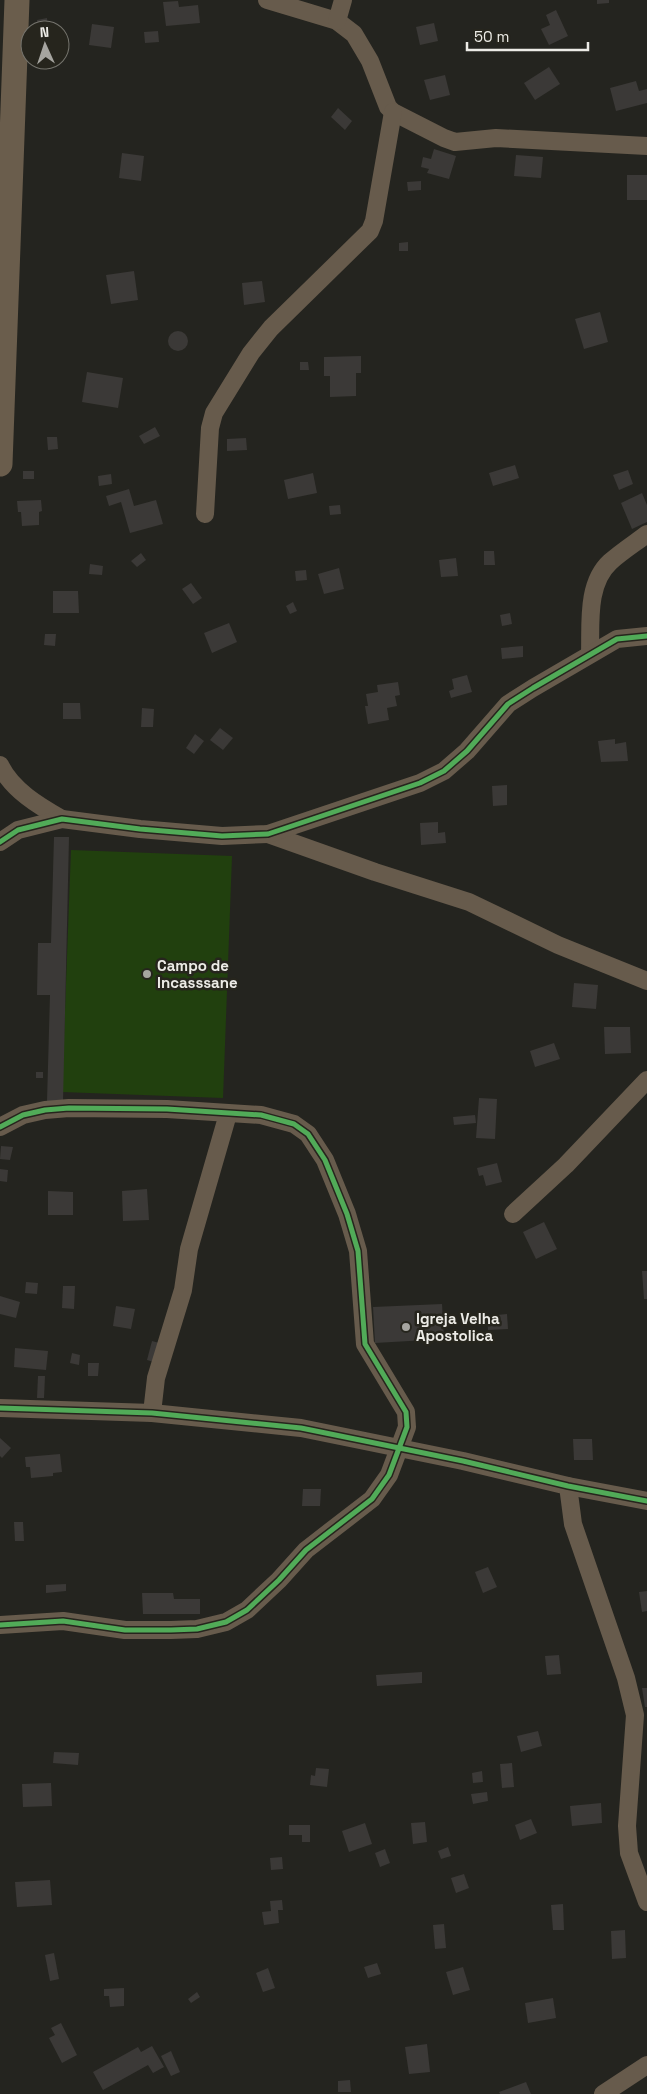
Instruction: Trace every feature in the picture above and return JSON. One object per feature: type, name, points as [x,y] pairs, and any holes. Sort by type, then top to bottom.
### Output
[{"type":"street","points":[[0,464],[17,0]]},
{"type":"street","points":[[267,0],[337,22],[354,34],[370,61],[383,97],[392,112],[455,142],[496,138],[647,146]]},
{"type":"street","points":[[337,22],[343,0]]},
{"type":"street","points":[[205,514],[210,428],[214,413],[251,353],[271,328],[370,231],[374,221],[392,112]]},
{"type":"street","points":[[590,654],[592,600],[599,576],[609,563],[647,534]]},
{"type":"street","points":[[0,842],[18,830],[62,819],[222,836],[268,834],[420,783],[444,771],[467,751],[508,704],[532,688],[617,639],[630,636],[647,636]]},
{"type":"street","points":[[0,765],[3,772],[21,792],[62,819]]},
{"type":"street","points":[[268,834],[375,872],[469,902],[558,945],[647,981]]},
{"type":"street","points":[[513,1214],[573,1158],[647,1080]]},
{"type":"street","points":[[0,1128],[23,1115],[45,1110],[69,1108],[167,1109],[261,1115],[294,1124],[308,1134],[325,1160],[347,1214],[358,1251],[365,1344],[406,1412],[407,1427],[388,1475],[372,1499],[306,1550],[247,1610],[226,1622],[197,1629],[171,1630],[126,1630],[63,1621],[0,1625]]},
{"type":"street","points":[[152,1413],[156,1378],[182,1290],[191,1240],[228,1114]]},
{"type":"street","points":[[0,1408],[152,1413],[301,1428],[463,1461],[568,1486],[647,1501]]},
{"type":"street","points":[[568,1486],[573,1524],[626,1678],[635,1715],[627,1826],[629,1853],[647,1902]]},
{"type":"street","points":[[603,2094],[647,2065]]},
{"type":"green space","name":"Campo de Incasssane","points":[[71,850],[232,856],[223,1098],[62,1092]]},
{"type":"building","points":[[597,0],[609,0],[609,3],[597,4]]},
{"type":"building","points":[[178,1],[179,7],[198,5],[200,23],[166,26],[163,2]]},
{"type":"building","points":[[556,10],[568,36],[549,45],[541,29],[550,25],[546,15]]},
{"type":"building","points":[[434,23],[438,41],[420,45],[416,27]]},
{"type":"building","points":[[92,24],[114,27],[111,48],[89,45]]},
{"type":"building","points":[[158,31],[159,42],[145,43],[144,32]]},
{"type":"building","points":[[549,67],[560,84],[535,100],[524,83]]},
{"type":"building","points":[[445,75],[450,95],[430,100],[424,80]]},
{"type":"building","points":[[636,81],[639,91],[647,89],[647,103],[616,111],[610,88]]},
{"type":"building","points":[[338,108],[352,121],[345,130],[331,117]]},
{"type":"building","points":[[434,149],[456,156],[449,179],[427,173],[429,169],[421,167],[423,157],[431,159]]},
{"type":"building","points":[[122,153],[144,156],[141,181],[119,178]]},
{"type":"building","points":[[516,155],[543,157],[541,178],[514,176]]},
{"type":"building","points":[[627,175],[647,175],[647,200],[627,200]]},
{"type":"building","points":[[421,181],[421,190],[408,191],[407,182]]},
{"type":"building","points":[[408,242],[408,251],[399,251],[399,243]]},
{"type":"building","points":[[134,271],[138,300],[111,304],[106,275]]},
{"type":"building","points":[[262,281],[265,302],[244,305],[242,283]]},
{"type":"building","points":[[600,312],[608,342],[584,349],[575,319]]},
{"type":"building","points":[[174,331],[182,331],[188,337],[188,345],[182,351],[174,351],[168,345],[168,337]]},
{"type":"building","points":[[361,356],[361,373],[356,373],[356,396],[330,397],[330,376],[324,376],[324,357]]},
{"type":"building","points":[[300,362],[308,362],[309,370],[300,370]]},
{"type":"building","points":[[87,372],[123,378],[118,408],[82,402]]},
{"type":"building","points":[[155,427],[160,436],[144,444],[139,436]]},
{"type":"building","points":[[47,437],[57,437],[58,449],[48,450]]},
{"type":"building","points":[[246,438],[247,450],[227,451],[227,439]]},
{"type":"building","points":[[515,465],[519,478],[493,486],[489,473]]},
{"type":"building","points":[[628,470],[633,484],[619,490],[613,475]]},
{"type":"building","points":[[23,471],[34,471],[34,479],[23,479]]},
{"type":"building","points":[[313,473],[317,493],[288,499],[284,480]]},
{"type":"building","points":[[111,474],[112,484],[99,486],[98,476]]},
{"type":"building","points":[[129,489],[134,506],[156,500],[163,524],[130,533],[121,502],[109,506],[106,496]]},
{"type":"building","points":[[642,493],[647,505],[647,522],[632,529],[621,503]]},
{"type":"building","points":[[41,500],[42,511],[39,512],[39,525],[22,526],[21,512],[18,512],[17,501]]},
{"type":"building","points":[[340,505],[341,514],[330,515],[329,506]]},
{"type":"building","points":[[484,551],[494,551],[495,565],[484,565]]},
{"type":"building","points":[[141,553],[146,560],[137,567],[131,561]]},
{"type":"building","points":[[456,558],[458,576],[441,577],[439,560]]},
{"type":"building","points":[[90,564],[103,566],[102,575],[89,574]]},
{"type":"building","points":[[339,568],[344,589],[324,594],[318,574]]},
{"type":"building","points":[[306,570],[307,580],[296,581],[295,571]]},
{"type":"building","points":[[191,583],[202,598],[193,604],[182,589]]},
{"type":"building","points":[[53,591],[78,591],[79,613],[53,613]]},
{"type":"building","points":[[293,602],[297,611],[290,614],[286,606]]},
{"type":"building","points":[[510,613],[512,624],[502,626],[500,615]]},
{"type":"building","points":[[229,623],[237,642],[212,653],[204,633]]},
{"type":"building","points":[[45,634],[56,634],[55,646],[44,645]]},
{"type":"building","points":[[523,646],[523,657],[502,659],[501,648]]},
{"type":"building","points":[[467,675],[472,692],[451,698],[449,691],[454,689],[452,679]]},
{"type":"building","points":[[398,682],[400,695],[395,696],[397,706],[387,708],[389,720],[368,724],[365,706],[368,706],[366,694],[378,692],[377,685]]},
{"type":"building","points":[[63,703],[80,703],[81,719],[63,719]]},
{"type":"building","points":[[142,708],[154,709],[153,727],[141,727]]},
{"type":"building","points":[[220,728],[233,738],[223,750],[210,740]]},
{"type":"building","points":[[195,734],[204,741],[194,754],[186,748]]},
{"type":"building","points":[[615,739],[615,744],[626,742],[628,761],[601,762],[598,741]]},
{"type":"building","points":[[507,785],[507,805],[493,806],[492,786]]},
{"type":"building","points":[[438,822],[438,833],[445,832],[446,843],[421,845],[420,823]]},
{"type":"building","points":[[54,837],[69,837],[63,1102],[47,1102],[50,995],[37,995],[38,943],[51,943]]},
{"type":"building","points":[[574,983],[598,985],[596,1009],[572,1007]]},
{"type":"building","points":[[604,1027],[630,1027],[631,1053],[605,1054]]},
{"type":"building","points":[[554,1043],[560,1059],[535,1067],[530,1051]]},
{"type":"building","points":[[36,1072],[43,1072],[43,1078],[36,1078]]},
{"type":"building","points":[[479,1098],[497,1099],[495,1139],[476,1138]]},
{"type":"building","points":[[475,1115],[476,1123],[454,1125],[453,1117]]},
{"type":"building","points":[[1,1146],[13,1147],[10,1160],[0,1159]]},
{"type":"building","points":[[497,1163],[502,1182],[486,1186],[483,1175],[479,1176],[477,1168]]},
{"type":"building","points":[[0,1169],[8,1170],[7,1182],[0,1181]]},
{"type":"building","points":[[147,1189],[149,1220],[123,1221],[122,1191]]},
{"type":"building","points":[[48,1191],[73,1192],[73,1215],[48,1215]]},
{"type":"building","points":[[544,1222],[557,1249],[536,1259],[523,1232]]},
{"type":"building","points":[[642,1271],[647,1271],[647,1299],[644,1299]]},
{"type":"building","points":[[26,1282],[38,1283],[37,1294],[25,1293]]},
{"type":"building","points":[[63,1286],[75,1286],[74,1309],[62,1308]]},
{"type":"building","points":[[0,1296],[20,1302],[16,1318],[0,1314]]},
{"type":"building","points":[[442,1304],[444,1339],[375,1343],[373,1307]]},
{"type":"building","points":[[116,1306],[135,1309],[131,1329],[113,1326]]},
{"type":"building","points":[[507,1314],[508,1329],[488,1330],[487,1316]]},
{"type":"building","points":[[152,1341],[163,1344],[157,1363],[147,1360]]},
{"type":"building","points":[[15,1348],[48,1351],[46,1370],[14,1367]]},
{"type":"building","points":[[72,1353],[80,1355],[79,1365],[70,1363]]},
{"type":"building","points":[[88,1363],[99,1363],[98,1376],[88,1376]]},
{"type":"building","points":[[38,1376],[45,1376],[44,1398],[37,1398]]},
{"type":"building","points":[[0,1438],[11,1448],[2,1458],[0,1456]]},
{"type":"building","points":[[573,1439],[592,1439],[593,1460],[574,1460]]},
{"type":"building","points":[[60,1454],[62,1472],[53,1473],[53,1476],[31,1478],[30,1467],[26,1467],[25,1457]]},
{"type":"building","points":[[303,1489],[321,1489],[320,1506],[302,1506]]},
{"type":"building","points":[[14,1522],[23,1522],[24,1541],[15,1541]]},
{"type":"building","points":[[488,1567],[497,1587],[483,1593],[475,1572]]},
{"type":"building","points":[[66,1584],[66,1591],[46,1593],[46,1585]]},
{"type":"building","points":[[647,1591],[647,1611],[642,1612],[639,1592]]},
{"type":"building","points":[[142,1593],[173,1593],[174,1599],[200,1599],[200,1614],[143,1614]]},
{"type":"building","points":[[559,1655],[561,1674],[547,1675],[545,1656]]},
{"type":"building","points":[[422,1672],[422,1683],[377,1686],[376,1675]]},
{"type":"building","points":[[642,1688],[647,1688],[647,1707],[645,1707]]},
{"type":"building","points":[[538,1731],[542,1746],[521,1752],[517,1736]]},
{"type":"building","points":[[54,1752],[79,1753],[78,1765],[53,1763]]},
{"type":"building","points":[[512,1763],[514,1787],[502,1788],[500,1764]]},
{"type":"building","points":[[316,1768],[329,1769],[327,1787],[310,1785],[311,1775],[315,1776]]},
{"type":"building","points":[[482,1771],[483,1782],[473,1783],[472,1773]]},
{"type":"building","points":[[51,1783],[52,1806],[23,1807],[22,1784]]},
{"type":"building","points":[[487,1792],[488,1801],[473,1804],[471,1794]]},
{"type":"building","points":[[601,1803],[602,1823],[572,1826],[570,1806]]},
{"type":"building","points":[[531,1819],[537,1833],[520,1840],[515,1825]]},
{"type":"building","points":[[425,1822],[427,1842],[413,1844],[411,1823]]},
{"type":"building","points":[[365,1823],[372,1844],[349,1852],[342,1831]]},
{"type":"building","points":[[289,1825],[310,1825],[310,1842],[302,1842],[302,1835],[289,1835]]},
{"type":"building","points":[[448,1847],[451,1856],[441,1859],[438,1851]]},
{"type":"building","points":[[385,1849],[390,1863],[380,1867],[375,1853]]},
{"type":"building","points":[[282,1857],[283,1869],[271,1870],[270,1858]]},
{"type":"building","points":[[464,1874],[469,1888],[456,1893],[451,1878]]},
{"type":"building","points":[[50,1880],[52,1905],[17,1907],[15,1882]]},
{"type":"building","points":[[282,1900],[283,1910],[278,1910],[279,1923],[264,1925],[262,1912],[271,1911],[270,1901]]},
{"type":"building","points":[[563,1904],[564,1930],[553,1930],[551,1905]]},
{"type":"building","points":[[444,1924],[446,1948],[435,1949],[433,1925]]},
{"type":"building","points":[[625,1930],[626,1958],[612,1959],[611,1931]]},
{"type":"building","points":[[54,1953],[59,1979],[50,1981],[45,1955]]},
{"type":"building","points":[[377,1963],[381,1974],[368,1978],[364,1967]]},
{"type":"building","points":[[463,1967],[470,1990],[453,1995],[446,1972]]},
{"type":"building","points":[[268,1968],[275,1988],[263,1992],[256,1973]]},
{"type":"building","points":[[124,1988],[124,2006],[110,2007],[109,1996],[104,1996],[104,1989]]},
{"type":"building","points":[[197,1992],[200,1997],[191,2003],[188,1999]]},
{"type":"building","points":[[553,1998],[556,2018],[528,2023],[525,2003]]},
{"type":"building","points":[[61,2023],[77,2055],[62,2063],[49,2038],[55,2035],[51,2028]]},
{"type":"building","points":[[427,2044],[430,2072],[409,2074],[405,2047]]},
{"type":"building","points":[[152,2046],[164,2067],[153,2073],[148,2065],[103,2090],[93,2072],[138,2047],[141,2052]]},
{"type":"building","points":[[171,2051],[180,2072],[171,2076],[161,2056]]},
{"type":"building","points":[[350,2080],[351,2092],[338,2092],[338,2081]]},
{"type":"building","points":[[526,2082],[531,2094],[500,2094],[499,2092]]},
{"type":"cycle path","points":[[0,842],[18,830],[62,819],[140,829],[222,836],[268,834],[420,783],[444,771],[467,751],[508,704],[617,639],[647,636]]},
{"type":"cycle path","points":[[0,1127],[23,1115],[45,1110],[69,1108],[167,1109],[261,1115],[294,1124],[308,1134],[325,1160],[347,1214],[358,1251],[365,1344],[406,1412],[407,1427],[389,1475],[372,1499],[306,1550],[279,1580],[247,1610],[226,1622],[197,1629],[171,1630],[125,1630],[63,1621],[0,1625]]},
{"type":"cycle path","points":[[0,1408],[152,1413],[301,1428],[463,1461],[568,1486],[647,1501]]},
{"type":"place","name":"Campo de Incasssane","points":[[147,974]]},
{"type":"place","name":"Igreja Velha Apostolica","points":[[406,1327]]}]
